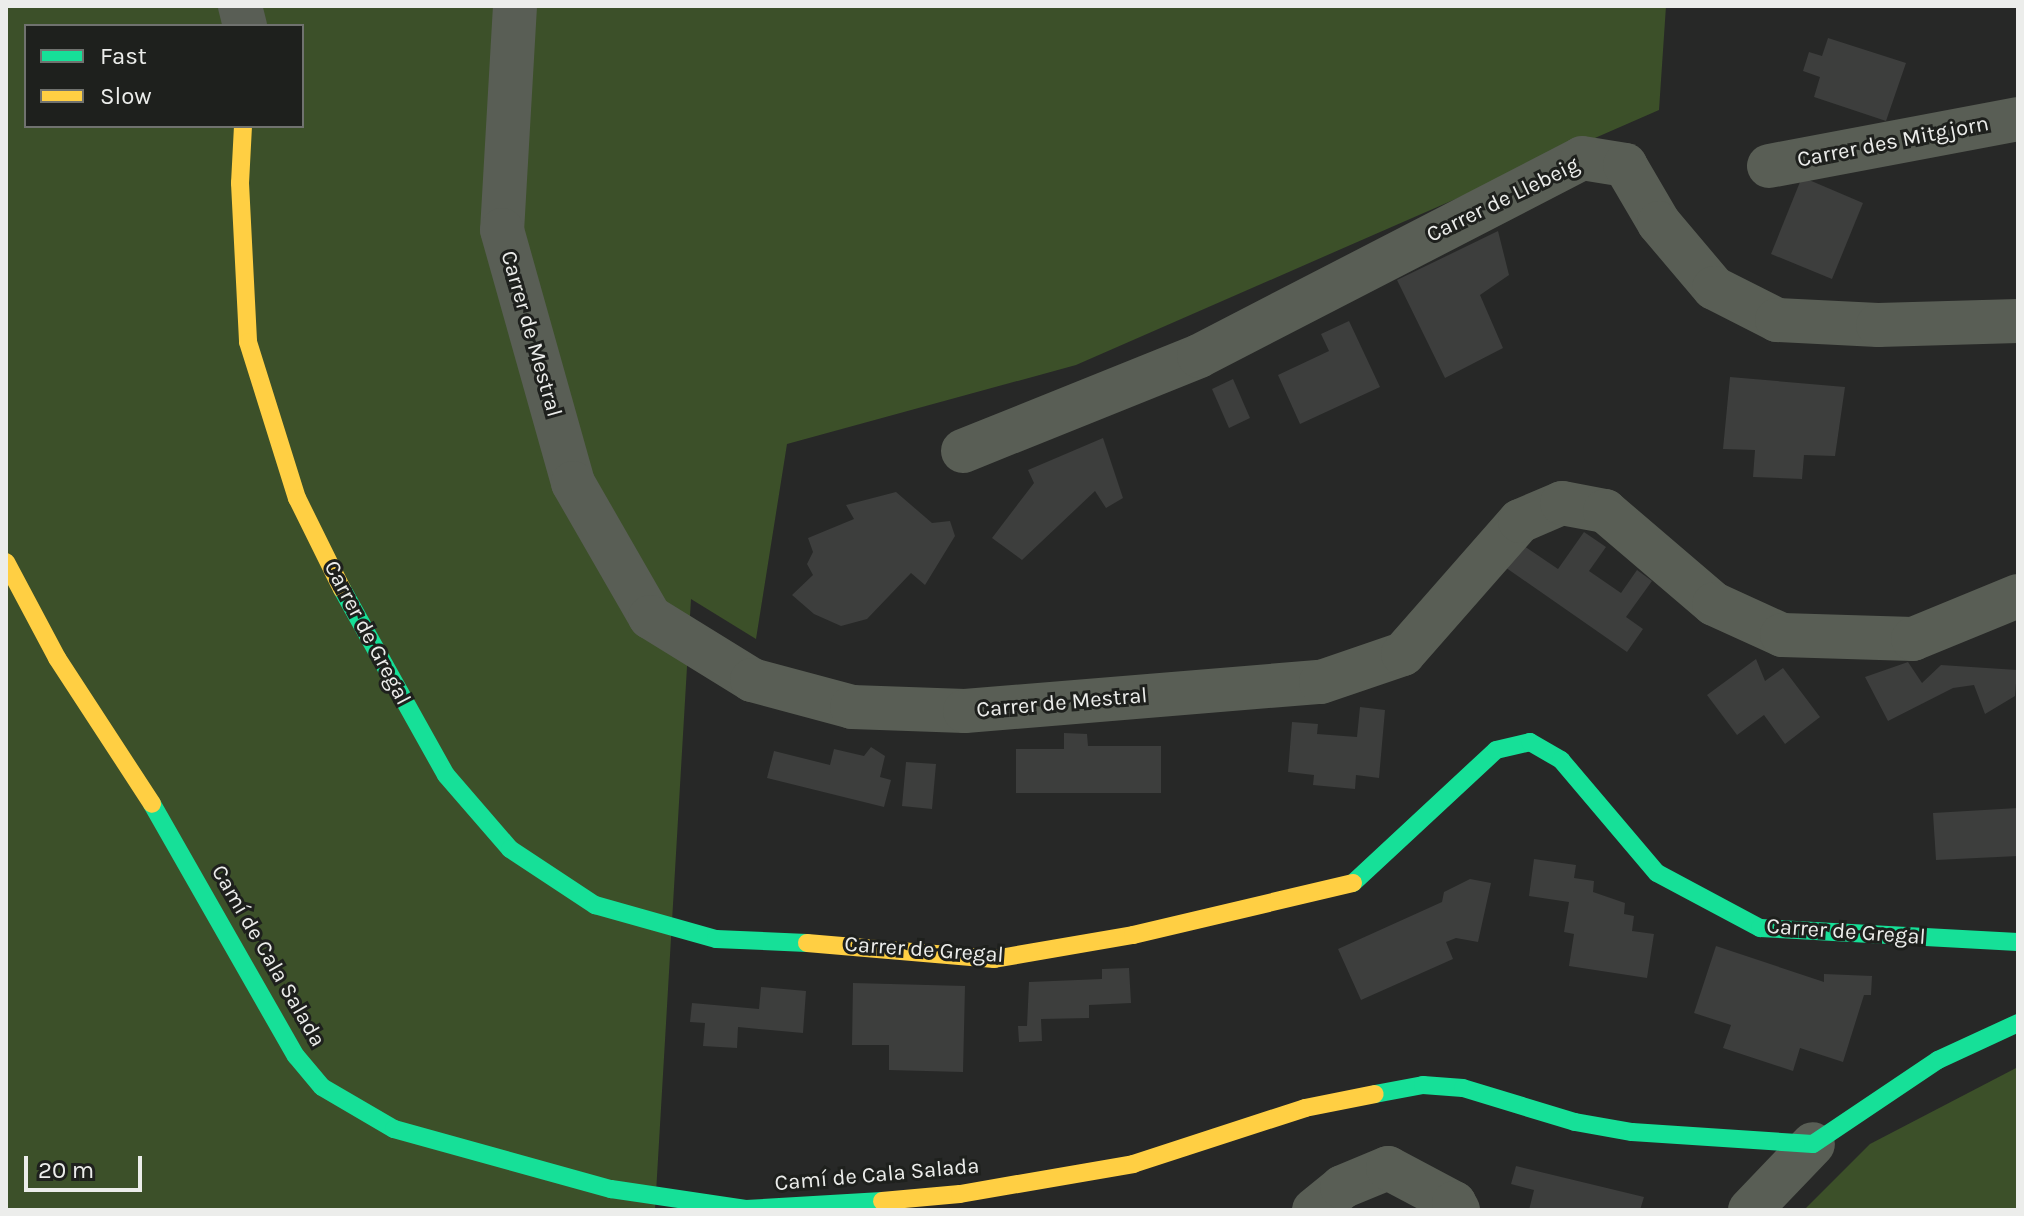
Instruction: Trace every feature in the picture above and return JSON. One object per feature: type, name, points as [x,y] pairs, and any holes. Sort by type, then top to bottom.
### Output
[{"type":"street","name":"Carrer de Mestral","points":[[515,6],[502,230],[573,483],[650,617],[752,680],[852,707],[965,711],[1321,682],[1403,654],[1520,521],[1562,503],[1605,511],[1714,604],[1782,635],[1913,639],[2018,596]]},
{"type":"street","name":"Carrer des Mitgjorn","points":[[1769,166],[2018,119]]},
{"type":"street","name":"Carrer de Gregal","points":[[243,128],[240,183],[248,342],[297,498],[359,624],[446,775],[510,849],[595,905],[716,939],[874,946],[994,959],[1133,935],[1355,883],[1496,750],[1530,742],[1561,760],[1657,873],[1760,928],[2018,942]]},
{"type":"street","name":"Carrer de Llebeig","points":[[963,451],[1199,356],[1582,158],[1625,165],[1659,223],[1714,288],[1777,320],[1878,325],[2018,321]]},
{"type":"street","name":"Camí de Cala Salada","points":[[6,562],[57,658],[150,800],[296,1056],[338,1100],[394,1129],[611,1189],[746,1209],[802,1209],[960,1194],[1133,1164],[1305,1108],[1403,1086],[1463,1088],[1575,1122],[1632,1132],[1813,1144]]},
{"type":"street","points":[[1750,1210],[1813,1144],[1938,1060],[2018,1023]]},
{"type":"street","points":[[1314,1210],[1342,1187],[1388,1168],[1454,1203],[1458,1210]]},
{"type":"green space","points":[[6,6],[1666,6],[1659,110],[1076,365],[787,444],[756,639],[691,599],[655,1210],[6,1210]]},
{"type":"green space","points":[[2018,1067],[2018,1210],[1804,1210],[1870,1144]]},
{"type":"building","points":[[1828,38],[1906,63],[1886,121],[1814,97],[1820,77],[1803,71],[1809,52],[1822,56]]},
{"type":"building","points":[[1802,177],[1863,203],[1832,279],[1771,254]]},
{"type":"building","points":[[1498,231],[1509,275],[1480,295],[1503,348],[1445,378],[1397,280]]},
{"type":"building","points":[[1349,321],[1380,387],[1300,424],[1278,375],[1329,351],[1321,334]]},
{"type":"building","points":[[1730,377],[1845,387],[1835,456],[1804,455],[1802,479],[1753,477],[1755,450],[1723,449]]},
{"type":"building","points":[[1233,379],[1250,418],[1229,428],[1212,389]]},
{"type":"building","points":[[1103,438],[1123,498],[1106,508],[1095,491],[1022,560],[992,538],[1034,483],[1028,470]]},
{"type":"building","points":[[896,492],[932,523],[950,521],[955,536],[925,585],[911,573],[867,619],[841,626],[814,614],[792,595],[813,575],[807,564],[813,552],[808,538],[854,519],[846,505]]},
{"type":"building","points":[[1584,532],[1606,547],[1589,571],[1621,593],[1637,570],[1652,581],[1626,617],[1643,629],[1627,652],[1502,565],[1518,542],[1558,569]]},
{"type":"building","points":[[1756,659],[1765,681],[1783,668],[1820,717],[1785,744],[1764,715],[1737,735],[1707,695]]},
{"type":"building","points":[[1908,662],[1922,683],[1941,665],[2017,670],[2015,696],[1985,714],[1974,685],[1953,688],[1888,721],[1865,677]]},
{"type":"building","points":[[1360,707],[1385,710],[1379,778],[1356,775],[1355,789],[1313,785],[1314,775],[1288,772],[1292,722],[1318,724],[1317,734],[1357,737]]},
{"type":"building","points":[[1064,733],[1087,734],[1088,746],[1161,746],[1161,793],[1016,793],[1016,749],[1064,749]]},
{"type":"building","points":[[871,747],[885,756],[880,777],[891,780],[884,807],[767,778],[774,751],[830,765],[834,749],[864,756]]},
{"type":"building","points":[[906,762],[936,764],[932,809],[902,806]]},
{"type":"building","points":[[2018,808],[2018,856],[1936,860],[1933,813]]},
{"type":"building","points":[[1534,859],[1576,865],[1574,878],[1594,881],[1593,892],[1625,903],[1624,914],[1634,916],[1632,931],[1654,934],[1647,978],[1569,966],[1574,934],[1564,932],[1569,902],[1529,896]]},
{"type":"building","points":[[1470,879],[1491,883],[1478,942],[1456,938],[1446,942],[1453,959],[1361,1000],[1338,949],[1442,902],[1444,892]]},
{"type":"building","points":[[1716,946],[1824,982],[1824,974],[1872,976],[1871,995],[1864,995],[1843,1062],[1800,1048],[1793,1071],[1723,1048],[1731,1025],[1694,1013]]},
{"type":"building","points":[[1129,968],[1131,1003],[1089,1005],[1089,1018],[1041,1019],[1042,1041],[1019,1042],[1018,1026],[1027,1026],[1029,982],[1102,979],[1102,969]]},
{"type":"building","points":[[853,983],[965,986],[963,1072],[889,1070],[889,1045],[852,1045]]},
{"type":"building","points":[[761,987],[806,991],[803,1033],[738,1027],[737,1048],[703,1046],[705,1023],[690,1022],[692,1003],[759,1009]]},
{"type":"building","points":[[1516,1166],[1644,1197],[1640,1210],[1529,1210],[1534,1190],[1511,1184]]},
{"type":"traffic: fast","points":[[342,589],[446,775],[510,849],[595,905],[716,939],[807,943]]},
{"type":"traffic: fast","points":[[1353,883],[1496,750],[1530,742],[1561,760],[1657,873],[1760,928],[2018,942]]},
{"type":"traffic: fast","points":[[152,804],[296,1056],[322,1087],[394,1129],[611,1189],[746,1209],[882,1201]]},
{"type":"traffic: fast","points":[[1375,1094],[1423,1085],[1463,1088],[1575,1122],[1632,1132],[1813,1144],[1938,1060],[2018,1023]]},
{"type":"traffic: slow","points":[[243,128],[240,183],[248,342],[297,498],[342,589]]},
{"type":"traffic: slow","points":[[6,562],[57,658],[152,804]]},
{"type":"traffic: slow","points":[[807,943],[994,959],[1133,935],[1353,883]]},
{"type":"traffic: slow","points":[[882,1201],[960,1194],[1133,1164],[1305,1108],[1375,1094]]}]
